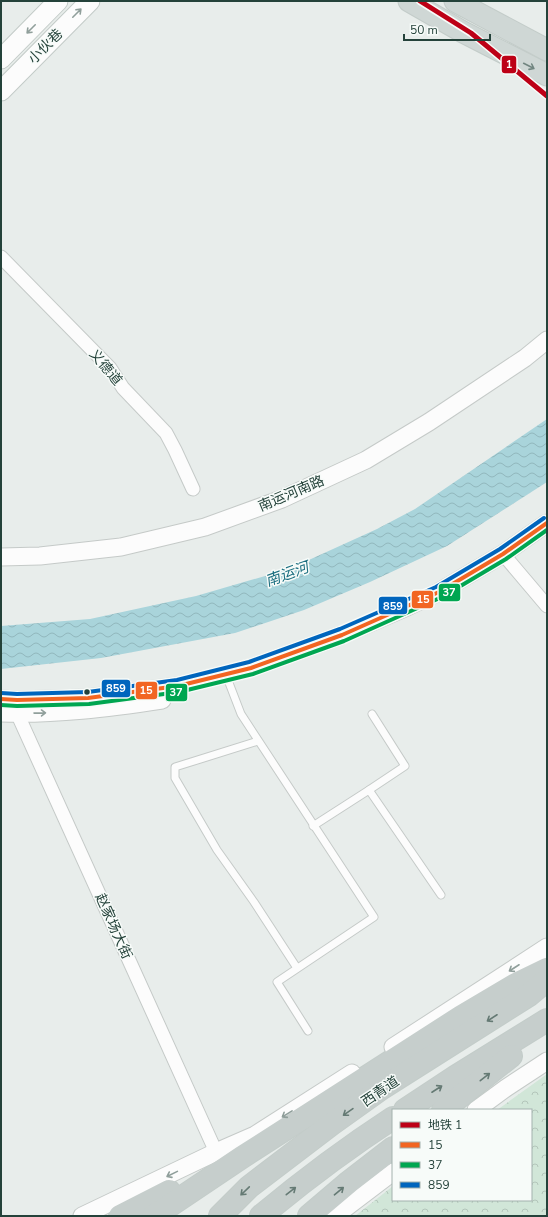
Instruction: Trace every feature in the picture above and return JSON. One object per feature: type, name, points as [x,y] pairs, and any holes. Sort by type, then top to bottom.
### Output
[{"type":"highway","points":[[153,1216],[460,1017],[514,985],[547,969]]},
{"type":"highway","name":"西青道","points":[[221,1215],[249,1187],[382,1088],[529,995],[547,980]]},
{"type":"highway","points":[[407,1109],[547,1020]]},
{"type":"highway","points":[[444,1109],[547,1028]]},
{"type":"highway","name":"西青道","points":[[261,1216],[290,1191],[367,1134],[392,1119]]},
{"type":"highway","points":[[120,1216],[242,1157]]},
{"type":"highway","points":[[309,1216],[390,1158]]},
{"type":"main road","name":"小伙巷","points":[[1,59],[58,1]]},
{"type":"main road","name":"小伙巷","points":[[1,91],[90,1]]},
{"type":"main road","points":[[409,1],[463,32],[547,75]]},
{"type":"main road","points":[[455,1],[547,50]]},
{"type":"main road","points":[[463,32],[475,12]]},
{"type":"street","name":"义德道","points":[[1,257],[110,368],[123,388],[166,433],[193,488]]},
{"type":"street","name":"南运河南路","points":[[1,557],[40,556],[121,546],[205,527],[282,500],[366,460],[429,422],[524,358],[547,340]]},
{"type":"street","points":[[507,559],[547,523]]},
{"type":"street","points":[[9,706],[88,698],[228,680],[251,668],[376,621],[440,592],[507,559],[547,537]]},
{"type":"street","points":[[507,559],[547,606]]},
{"type":"street","name":"赵家场大街","points":[[9,706],[216,1152]]},
{"type":"street","points":[[82,1216],[255,1135],[547,947]]},
{"type":"street","points":[[506,1088],[547,1052]]},
{"type":"street","points":[[477,1109],[547,1061]]},
{"type":"street","points":[[335,1216],[390,1158]]},
{"type":"lane","points":[[228,680],[241,714],[374,917],[277,982],[308,1031]]},
{"type":"lane","points":[[313,826],[405,766],[372,714]]},
{"type":"lane","points":[[258,741],[175,766],[175,778],[217,850],[254,902],[297,968]]},
{"type":"lane","points":[[369,790],[441,895]]},
{"type":"green space","points":[[547,1074],[547,1216],[355,1216],[392,1187],[392,1201],[532,1201],[532,1109],[498,1109]]},
{"type":"water","name":"南运河","points":[[547,419],[547,482],[447,546],[370,582],[304,610],[235,633],[101,658],[1,669],[1,626],[90,619],[196,596],[289,569],[377,529],[415,509]]},
{"type":"metro line","name":"1","points":[[420,1],[471,33],[547,96]]},
{"type":"transit line","name":"859","points":[[1,693],[88,692],[177,680],[249,662],[340,629],[436,587],[500,549],[544,518]]},
{"type":"transit line","name":"15","points":[[1,699],[88,698],[178,686],[251,668],[342,635],[439,592],[503,554],[547,523]]},
{"type":"transit line","name":"37","points":[[1,705],[89,704],[179,692],[253,674],[344,641],[442,597],[506,559],[547,530]]}]
